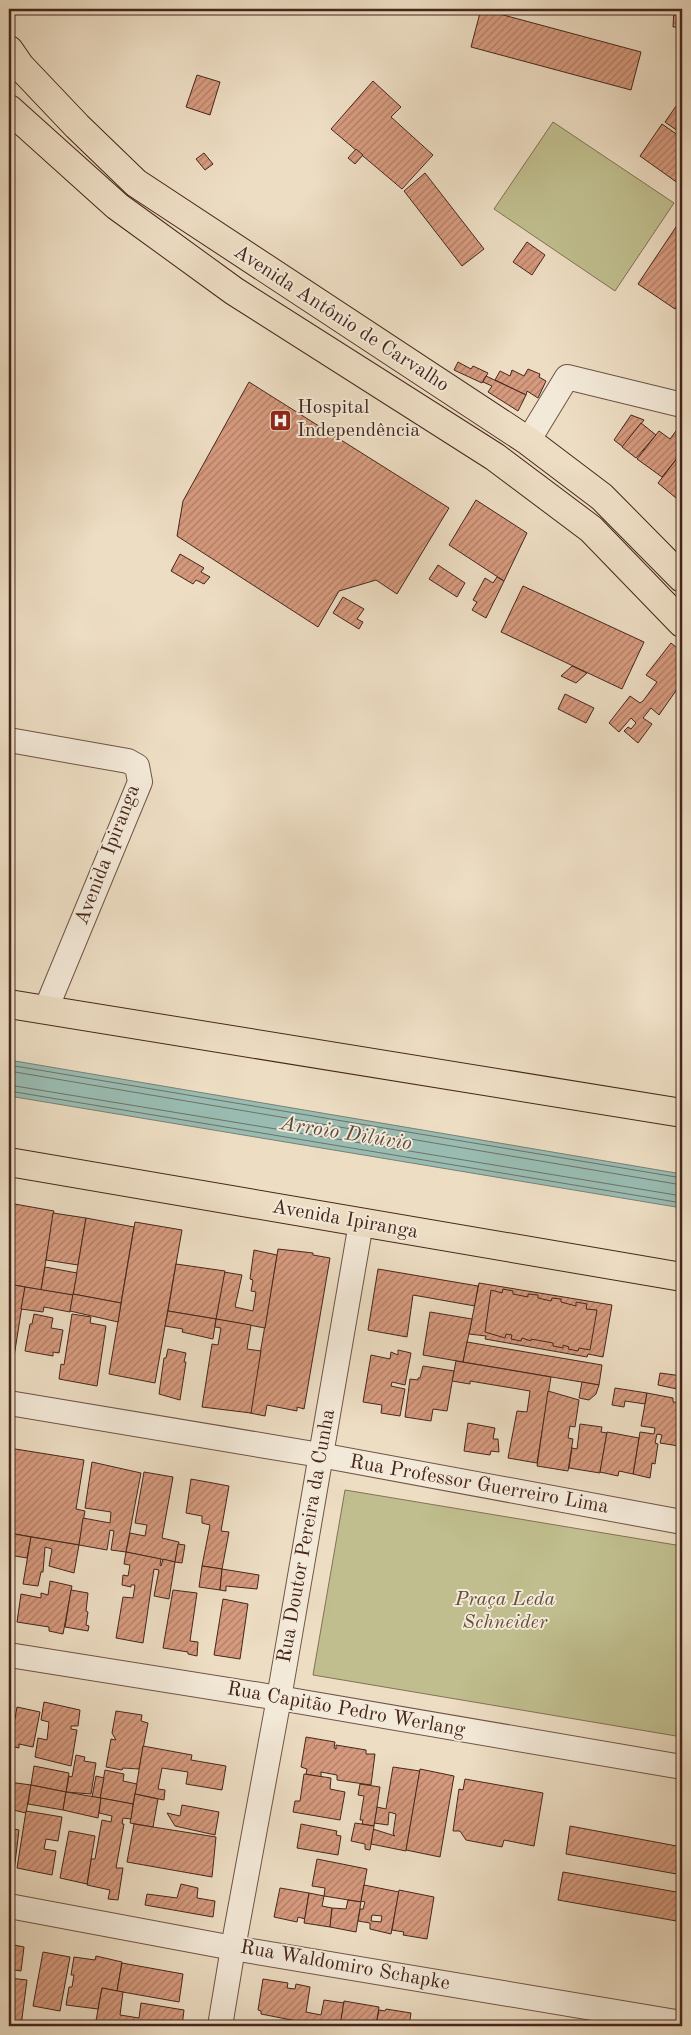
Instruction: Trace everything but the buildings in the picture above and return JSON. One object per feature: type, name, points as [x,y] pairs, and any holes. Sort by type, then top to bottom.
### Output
[{"type":"main road","name":"Avenida Antônio de Carvalho","points":[[13,59],[77,126],[136,182],[222,241],[528,440],[602,497],[682,578]]},
{"type":"main road","name":"Avenida Antônio de Carvalho","points":[[9,109],[116,206],[234,291],[495,456],[591,529],[682,623]]},
{"type":"main road","points":[[9,1004],[682,1113]]},
{"type":"main road","name":"Avenida Ipiranga","points":[[9,1162],[682,1277]]},
{"type":"street","points":[[528,440],[567,377],[682,405]]},
{"type":"street","name":"Avenida Ipiranga","points":[[9,740],[128,761],[137,766],[140,782],[46,1009]]},
{"type":"street","name":"Rua Doutor Pereira da Cunha","points":[[220,2026],[361,1223]]},
{"type":"street","name":"Rua Professor Guerreiro Lima","points":[[9,1403],[320,1456],[682,1522]]},
{"type":"street","name":"Rua Capitão Pedro Werlang","points":[[9,1656],[279,1698],[682,1767]]},
{"type":"street","name":"Rua Waldomiro Schapke","points":[[9,1906],[233,1948],[682,2023]]},
{"type":"green space","points":[[553,122],[674,203],[615,291],[494,209]]},
{"type":"green space","name":"Praça Leda Schneider","points":[[345,1490],[682,1546],[682,1737],[313,1675]]},
{"type":"water","name":"Arroio Dilúvio","points":[[9,1060],[682,1174],[682,1208],[9,1096]]},
{"type":"place","name":"Hospital Independência","points":[[281,420]]}]
